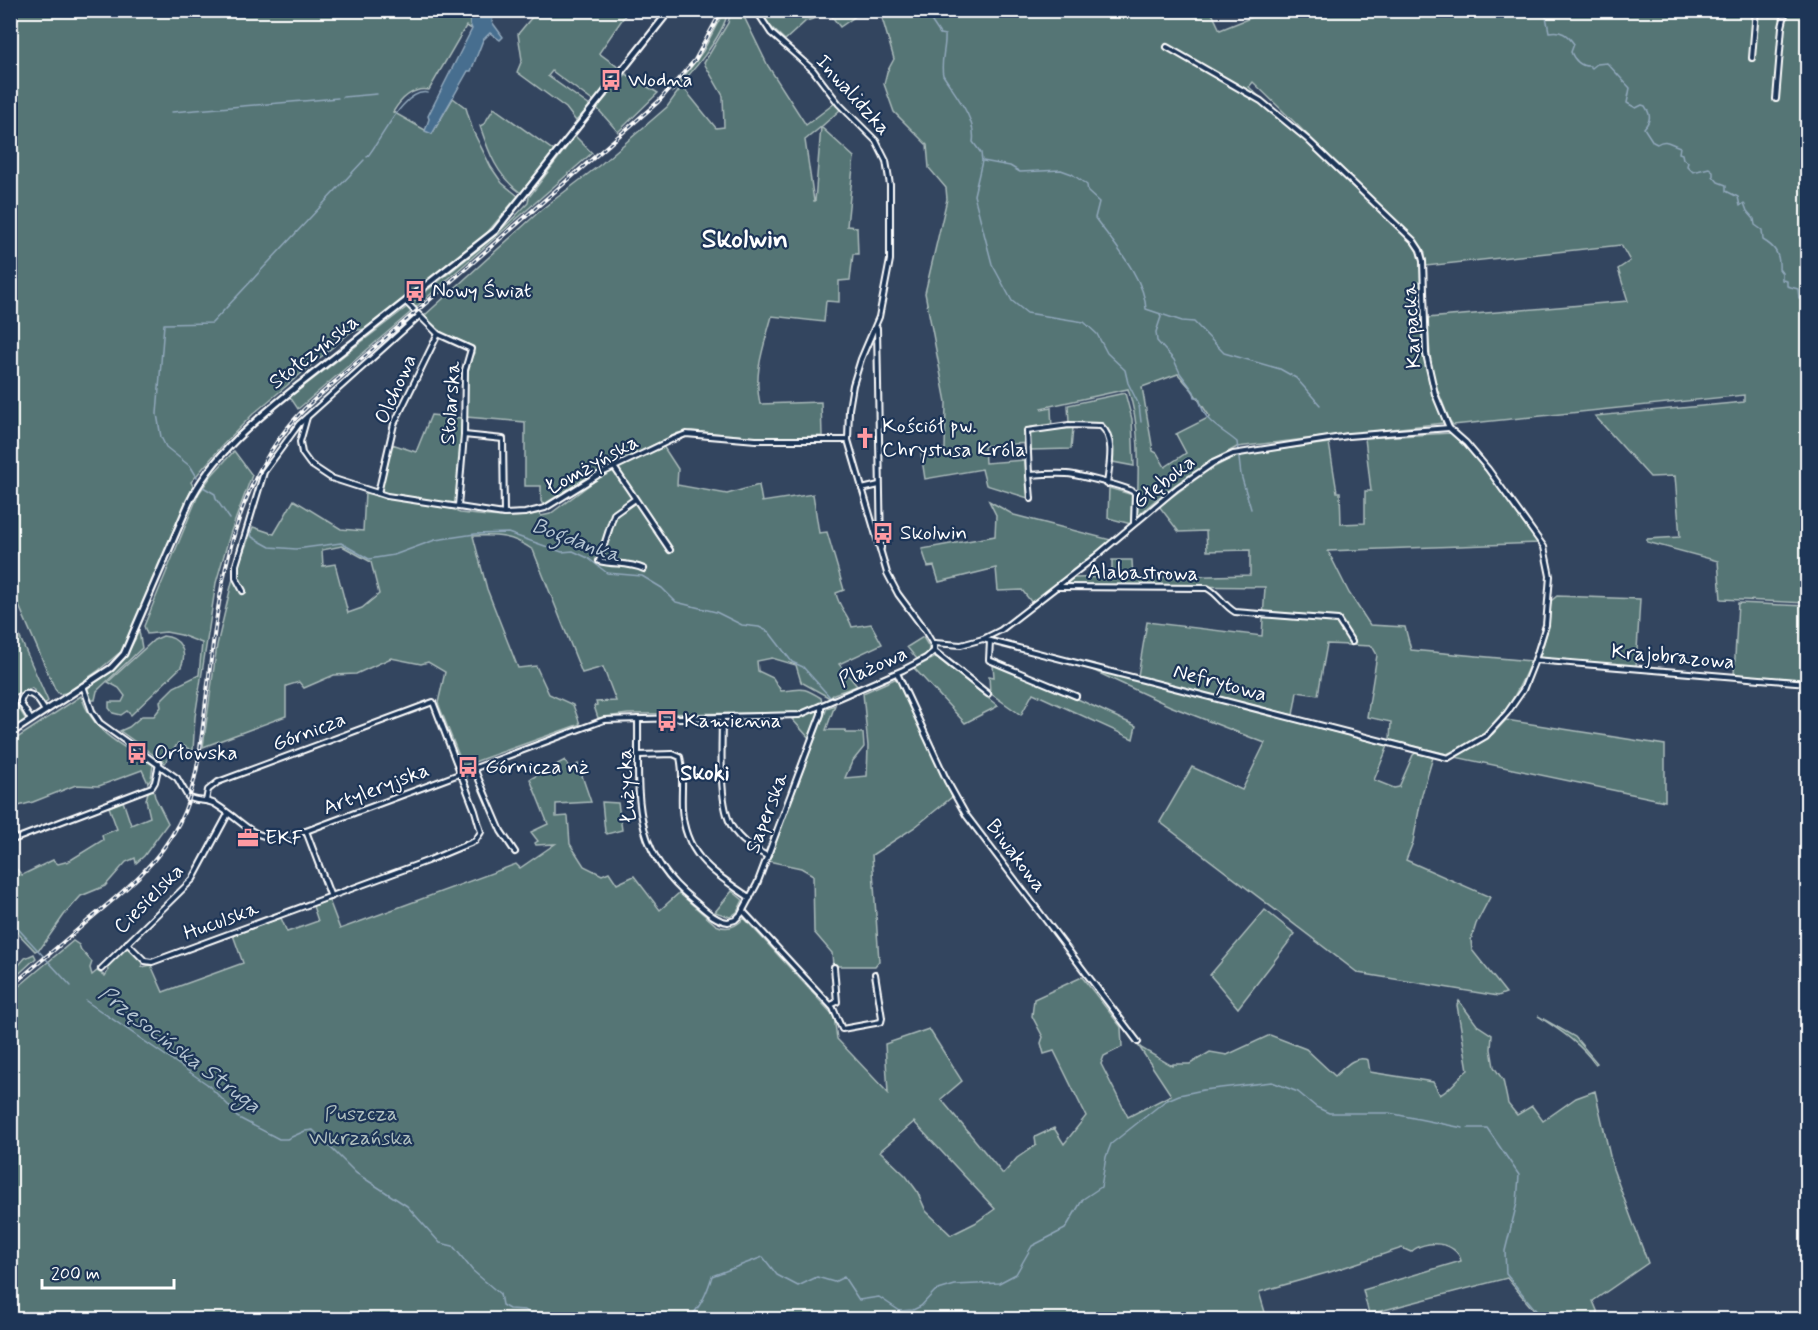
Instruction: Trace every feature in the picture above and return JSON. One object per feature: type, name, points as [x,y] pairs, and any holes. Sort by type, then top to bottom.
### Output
[{"type":"street","name":"Stołczyńska","points":[[10,734],[115,664],[124,654],[189,503],[203,478],[217,461],[271,408],[497,230],[670,10]]},
{"type":"street","name":"Inwalidzka","points":[[756,10],[767,28],[813,70],[839,104],[876,141],[885,156],[889,180],[891,255],[882,309],[865,350],[851,396],[848,440],[882,558],[893,585],[933,643],[934,651]]},
{"type":"street","points":[[1752,58],[1756,10]]},
{"type":"street","points":[[1776,99],[1782,27],[1786,10]]},
{"type":"street","name":"Karpacka","points":[[1167,47],[1261,101],[1308,140],[1414,241],[1423,261],[1429,374],[1449,428],[1466,443],[1488,469],[1544,548],[1550,576],[1550,601],[1546,625],[1535,660],[1522,690],[1504,718],[1480,740],[1448,758]]},
{"type":"street","name":"Stolarska","points":[[406,302],[438,334],[471,349],[465,370],[464,435],[458,506]]},
{"type":"street","points":[[243,591],[236,578],[236,565],[267,467],[291,434],[307,417],[419,316]]},
{"type":"street","name":"Inwalidzka","points":[[877,323],[882,558]]},
{"type":"street","name":"Olchowa","points":[[378,493],[394,424],[438,334]]},
{"type":"street","points":[[865,350],[876,353]]},
{"type":"street","points":[[300,442],[307,417]]},
{"type":"street","points":[[1031,499],[1027,431],[1069,425],[1101,426],[1109,438],[1110,459],[1107,484]]},
{"type":"street","name":"Głęboka","points":[[933,643],[961,645],[983,639],[1001,630],[1177,489],[1213,463],[1233,454],[1347,436],[1449,428]]},
{"type":"street","name":"Łomżyńska","points":[[291,434],[300,442],[302,453],[316,469],[340,481],[399,498],[504,514],[525,513],[545,508],[582,483],[686,434],[756,440],[848,440]]},
{"type":"street","points":[[464,435],[503,439],[504,514]]},
{"type":"street","points":[[614,467],[670,550]]},
{"type":"street","points":[[1029,475],[1069,474],[1131,489],[1135,493],[1134,524]]},
{"type":"street","points":[[862,489],[879,485]]},
{"type":"street","points":[[635,499],[614,514],[599,561],[618,565],[630,563],[644,568]]},
{"type":"street","points":[[874,530],[880,529]]},
{"type":"street","name":"Alabastrowa","points":[[1057,587],[1207,588],[1234,612],[1338,620],[1352,642]]},
{"type":"street","name":"Nefrytowa","points":[[983,639],[1448,758]]},
{"type":"street","points":[[990,641],[989,660],[1076,696]]},
{"type":"street","points":[[934,651],[988,694]]},
{"type":"street","name":"Plażowa","points":[[821,706],[924,660],[934,651]]},
{"type":"street","name":"Krajobrazowa","points":[[1535,660],[1808,683]]},
{"type":"street","name":"Biwakowa","points":[[897,673],[961,807],[1138,1042]]},
{"type":"street","points":[[83,686],[92,711],[100,723],[179,779],[188,797],[206,801]]},
{"type":"street","points":[[31,720],[20,705],[24,694],[29,693],[34,696],[45,711]]},
{"type":"street","name":"Górnicza","points":[[206,801],[207,791],[218,782],[433,702],[460,773]]},
{"type":"street","points":[[460,773],[602,721],[796,716],[821,706]]},
{"type":"street","name":"Saperska","points":[[728,922],[737,918],[750,898],[822,714],[821,706]]},
{"type":"street","points":[[722,717],[725,812],[736,834],[750,847],[767,856]]},
{"type":"street","name":"Łużycka","points":[[638,719],[643,827],[655,857],[667,876],[682,891],[716,918],[728,922]]},
{"type":"street","points":[[639,755],[673,754],[680,758],[682,817],[689,843],[703,862],[750,898]]},
{"type":"street","points":[[10,841],[151,788],[155,782],[159,764]]},
{"type":"street","points":[[474,768],[501,831],[515,852]]},
{"type":"street","name":"Artyleryjska","points":[[206,801],[213,803],[251,831],[267,838],[285,837],[460,773]]},
{"type":"street","name":"Huculska","points":[[127,943],[150,963],[332,897],[470,843],[479,837],[481,832],[460,773]]},
{"type":"street","name":"Ciesielska","points":[[101,969],[193,879],[228,814]]},
{"type":"street","points":[[306,831],[332,897]]},
{"type":"street","points":[[743,911],[830,1005],[842,1029],[881,1022],[875,974]]},
{"type":"street","points":[[830,1005],[837,1002],[834,967]]},
{"type":"green space","points":[[1270,10],[1807,11],[1807,603],[1721,599],[1718,561],[1647,542],[1647,539],[1680,537],[1675,476],[1650,477],[1595,416],[1744,402],[1744,395],[1453,425],[1450,421],[1432,376],[1427,318],[1628,301],[1618,269],[1630,261],[1621,245],[1426,266],[1425,252],[1417,241],[1253,82],[1249,87],[1411,241],[1417,251],[1420,263],[1423,354],[1443,423],[1237,447],[1184,479],[1137,517],[1137,436],[1128,389],[1041,408],[1042,410],[1051,408],[1052,430],[1073,428],[1071,449],[1031,450],[1030,443],[984,446],[985,463],[1025,460],[1028,498],[986,485],[982,469],[925,479],[921,453],[945,449],[946,402],[925,293],[947,199],[946,188],[929,168],[927,145],[894,112],[884,84],[894,59],[880,11],[1211,11],[1220,30]],"holes":[[[1178,374],[1210,417],[1176,434],[1186,453],[1165,467],[1157,453],[1153,451],[1142,387]]]},
{"type":"green space","points":[[10,11],[471,11],[472,29],[466,26],[429,90],[412,92],[393,112],[432,134],[453,98],[466,108],[473,131],[491,167],[502,183],[518,196],[486,234],[365,329],[352,331],[253,414],[222,446],[191,482],[193,486],[124,649],[66,693],[59,694],[11,587]]},
{"type":"green space","points":[[537,11],[628,11],[599,53],[619,68],[594,102],[552,71],[548,76],[590,106],[576,121],[566,108],[517,72],[522,60],[518,34]]},
{"type":"green space","points":[[724,11],[728,11],[720,32],[697,66],[672,93],[703,51]]},
{"type":"green space","points":[[731,11],[738,11],[745,19],[768,66],[806,125],[835,103],[840,110],[821,127],[854,157],[847,226],[857,227],[858,254],[853,254],[850,280],[839,281],[839,302],[826,301],[824,322],[772,316],[759,370],[760,404],[821,402],[822,436],[765,438],[692,431],[678,433],[588,477],[543,505],[541,486],[525,486],[525,422],[466,417],[467,366],[474,353],[473,349],[466,343],[445,335],[424,316],[542,209],[601,164],[667,107],[682,86],[716,128],[724,127],[723,96],[704,63],[728,23]],"holes":[[[821,127],[815,201],[805,140]]]},
{"type":"green space","points":[[762,11],[863,11],[840,27],[830,14],[806,21],[785,40],[768,24]]},
{"type":"green space","points":[[626,74],[658,93],[618,132],[597,108]]},
{"type":"green space","points":[[494,108],[554,151],[521,193],[500,171],[480,126],[484,124]]},
{"type":"green space","points":[[575,136],[592,153],[415,308],[411,303],[515,217],[528,203],[529,197]]},
{"type":"green space","points":[[407,307],[411,312],[298,409],[290,397]]},
{"type":"green space","points":[[1125,393],[1132,419],[1134,466],[1113,462],[1111,434],[1104,424],[1069,422],[1068,405]]},
{"type":"green space","points":[[431,415],[462,418],[457,512],[460,513],[510,517],[550,514],[600,477],[663,446],[678,469],[677,485],[727,494],[759,485],[762,502],[813,494],[819,533],[827,532],[844,590],[836,593],[839,602],[852,627],[871,624],[882,644],[839,664],[857,686],[834,694],[830,698],[801,682],[796,665],[772,658],[757,661],[758,671],[773,678],[781,691],[805,690],[821,698],[822,702],[799,712],[628,714],[598,718],[594,706],[597,705],[596,702],[616,701],[603,667],[582,673],[533,550],[518,541],[504,537],[473,536],[487,589],[518,668],[536,666],[549,694],[573,705],[580,724],[463,766],[438,703],[445,672],[428,662],[421,664],[391,658],[356,674],[334,675],[304,688],[299,682],[286,686],[286,716],[203,747],[217,645],[232,582],[253,527],[274,534],[294,500],[341,529],[363,531],[365,493],[380,496],[392,444],[416,452]],"holes":[[[342,546],[371,562],[379,594],[362,608],[348,613],[335,564],[323,566],[322,550]]]},
{"type":"green space","points":[[1451,433],[1486,472],[1539,543],[1328,551],[1349,593],[1370,625],[1405,627],[1411,650],[1531,661],[1510,704],[1492,727],[1477,739],[1447,754],[1390,740],[1391,722],[1367,717],[1377,655],[1372,646],[1327,644],[1318,695],[1297,692],[1293,715],[1138,676],[1147,622],[1262,636],[1265,587],[1065,585],[1074,578],[1112,577],[1112,560],[1132,560],[1133,578],[1250,575],[1250,550],[1207,551],[1206,531],[1179,532],[1159,506],[1209,470],[1237,455],[1329,443],[1337,492],[1340,492],[1341,524],[1365,523],[1365,491],[1371,491],[1365,438]]},
{"type":"green space","points":[[234,451],[252,475],[230,534],[216,583],[195,717],[193,751],[178,743],[165,763],[120,731],[142,716],[154,716],[161,707],[160,701],[174,687],[199,675],[202,643],[166,632],[147,634],[144,626],[199,493]]},
{"type":"green space","points":[[1109,488],[1133,495],[1131,524],[1108,518]]},
{"type":"green space","points":[[989,501],[1014,515],[1111,540],[1032,603],[1022,590],[998,591],[996,568],[939,582],[934,566],[928,567],[922,549],[995,536],[996,515]]},
{"type":"green space","points":[[1557,596],[1640,599],[1636,667],[1539,659],[1548,629],[1551,601]]},
{"type":"green space","points":[[1738,603],[1807,606],[1807,682],[1734,675]]},
{"type":"green space","points":[[10,615],[48,701],[45,704],[32,688],[15,695],[11,689]]},
{"type":"green space","points":[[139,631],[142,648],[97,691],[95,700],[91,700],[89,687],[124,657]]},
{"type":"green space","points":[[163,636],[174,639],[181,646],[184,656],[181,667],[131,715],[127,711],[121,715],[113,713],[109,708],[109,702],[122,702],[125,696],[119,688],[108,682],[154,640]]},
{"type":"green space","points":[[923,637],[929,647],[928,653],[917,659],[907,647]]},
{"type":"green space","points":[[936,657],[998,706],[965,723],[914,668]]},
{"type":"green space","points":[[993,665],[1136,726],[1133,739],[1033,693],[1021,715],[990,693],[989,676],[994,677]]},
{"type":"green space","points":[[1086,667],[1388,746],[1374,780],[1394,788],[1399,787],[1413,755],[1416,753],[1433,757],[1422,794],[1413,842],[1406,860],[1490,897],[1476,924],[1471,940],[1472,950],[1506,993],[1498,996],[1358,973],[1160,822],[1192,767],[1242,790],[1265,743],[1170,706]]},
{"type":"green space","points":[[897,678],[952,797],[915,827],[872,855],[879,961],[875,966],[833,966],[832,953],[814,932],[813,875],[801,868],[768,861],[827,708],[835,705],[826,730],[863,733],[864,747],[852,762],[845,778],[867,776],[868,746],[863,693]]},
{"type":"green space","points":[[11,695],[26,720],[10,730]]},
{"type":"green space","points":[[81,696],[87,710],[101,730],[153,765],[151,779],[148,783],[142,770],[99,786],[76,785],[33,802],[15,807],[11,805],[11,742]]},
{"type":"green space","points":[[817,711],[819,715],[810,739],[792,719]]},
{"type":"green space","points":[[1506,720],[1665,745],[1665,801],[1455,757],[1493,734]]},
{"type":"green space","name":"Puszcza Wkrzańska","points":[[565,760],[570,770],[578,764],[591,802],[556,804],[556,817],[568,816],[570,844],[584,866],[602,875],[609,872],[617,884],[634,876],[660,910],[679,893],[720,927],[731,927],[744,918],[834,1016],[837,1039],[888,1093],[885,1044],[929,1029],[962,1081],[941,1099],[1003,1174],[1017,1158],[1036,1145],[1035,1137],[1054,1128],[1064,1144],[1086,1116],[1054,1051],[1044,1054],[1041,1043],[1043,1037],[1032,1016],[1034,999],[1082,977],[1121,1027],[1122,1047],[1104,1056],[1101,1064],[1128,1117],[1171,1095],[1136,1042],[1141,1048],[1172,1066],[1173,1064],[1190,1064],[1210,1052],[1227,1055],[1270,1035],[1306,1049],[1335,1076],[1354,1060],[1363,1059],[1368,1060],[1370,1072],[1433,1082],[1440,1095],[1468,1070],[1457,1005],[1459,1001],[1477,1025],[1492,1035],[1491,1049],[1494,1067],[1503,1080],[1508,1104],[1517,1115],[1532,1106],[1543,1121],[1576,1098],[1595,1091],[1613,1169],[1648,1263],[1593,1301],[1601,1320],[1541,1319],[1507,1278],[1369,1314],[1363,1290],[1461,1261],[1453,1249],[1431,1244],[1411,1252],[1402,1248],[1259,1292],[1267,1319],[11,1320],[11,993],[73,941],[92,962],[90,968],[92,975],[97,971],[105,976],[108,971],[107,965],[127,946],[142,961],[142,967],[151,965],[163,992],[243,963],[233,935],[281,918],[287,932],[318,921],[313,906],[329,900],[340,929],[516,864],[520,868],[555,844],[536,845],[535,843],[538,841],[531,832],[548,824],[530,779]],"holes":[[[914,1122],[995,1209],[975,1223],[951,1235],[926,1211],[917,1191],[906,1176],[880,1151]]]},
{"type":"green space","points":[[153,789],[168,823],[144,856],[136,863],[135,858],[126,862],[105,886],[81,896],[64,915],[41,948],[35,951],[11,926],[11,863],[22,875],[53,860],[58,864],[69,861],[103,840],[102,835],[117,829],[109,807],[123,801],[131,825],[150,817],[146,800],[148,792]]},
{"type":"green space","points":[[602,802],[618,803],[622,830],[607,834],[605,832]]},
{"type":"green space","points":[[732,891],[743,900],[737,912],[730,917],[715,912]]},
{"type":"green space","points":[[1265,910],[1295,934],[1238,1008],[1210,975]]},
{"type":"green space","points":[[34,954],[36,958],[11,981],[11,974],[25,958]]},
{"type":"green space","points":[[1538,1016],[1575,1037],[1597,1063],[1595,1064],[1569,1037]]},
{"type":"water","points":[[471,11],[494,11],[492,22],[503,37],[500,40],[490,33],[483,40],[471,71],[468,71],[432,134],[425,131],[428,116],[472,29]]},
{"type":"waterway","points":[[924,10],[940,34],[945,35],[943,75],[968,116],[972,125],[973,142],[981,153],[982,161],[974,195],[992,264],[1012,301],[1027,313],[1084,322],[1097,334],[1107,353],[1125,370],[1128,383],[1139,405],[1141,422]]},
{"type":"waterway","points":[[1515,10],[1516,13],[1529,14],[1545,11],[1549,32],[1560,32],[1569,38],[1574,44],[1571,52],[1578,62],[1592,68],[1597,64],[1607,63],[1630,88],[1627,103],[1636,108],[1642,105],[1647,109],[1649,117],[1644,128],[1653,142],[1657,144],[1666,142],[1680,147],[1679,153],[1688,162],[1687,166],[1693,172],[1709,168],[1713,171],[1713,176],[1718,182],[1726,185],[1726,191],[1738,197],[1740,206],[1744,203],[1755,225],[1762,230],[1763,240],[1776,252],[1782,280],[1787,281],[1787,286],[1798,289],[1799,298],[1808,298]]},
{"type":"waterway","name":"Bogdanka","points":[[367,157],[402,106],[419,93],[428,93]]},
{"type":"waterway","points":[[343,97],[377,94]]},
{"type":"waterway","points":[[172,112],[338,98]]},
{"type":"waterway","name":"Bogdanka","points":[[197,477],[191,467],[166,447],[161,437],[157,414],[164,324],[212,323],[364,160]]},
{"type":"waterway","points":[[983,161],[1010,166],[1020,172],[1061,170],[1072,174],[1087,185],[1088,192],[1099,202],[1095,218],[1134,273],[1140,285],[1146,309],[1182,321],[1194,322],[1224,353],[1280,369],[1296,378],[1320,405]]},
{"type":"waterway","points":[[1160,314],[1156,332],[1157,341],[1174,360],[1195,397],[1199,397],[1208,419],[1237,442],[1241,475],[1251,509]]},
{"type":"waterway","name":"Bogdanka","points":[[203,487],[215,494],[230,519]]},
{"type":"waterway","name":"Bogdanka","points":[[250,529],[252,537],[270,547],[296,549],[341,543],[369,559],[394,555],[435,540],[475,534],[508,533],[562,552],[573,551],[588,558],[607,573],[642,576],[662,588],[676,602],[716,612],[742,625],[759,627],[769,632],[792,662],[803,667],[830,697]]},
{"type":"waterway","name":"Przęsocińska Struga","points":[[10,920],[71,986]]},
{"type":"waterway","name":"Przęsocińska Struga","points":[[86,1001],[207,1084],[237,1117],[279,1139],[287,1139],[313,1130],[356,1173],[407,1206],[440,1243],[453,1246],[473,1271],[500,1294],[502,1305],[509,1309],[525,1310],[534,1317],[550,1320]]},
{"type":"waterway","name":"Przęsocińska Struga","points":[[688,1320],[697,1310],[712,1276],[763,1257],[777,1275],[798,1286],[817,1277],[834,1282],[844,1277],[859,1300],[879,1297],[900,1311],[913,1310],[921,1306],[935,1291],[955,1285],[999,1283],[1016,1274],[1032,1246],[1065,1229],[1083,1199],[1101,1187],[1106,1157],[1111,1144],[1165,1101],[1179,1095],[1272,1082],[1298,1092],[1316,1107],[1329,1113],[1389,1113],[1463,1128]]},
{"type":"waterway","name":"Przęsocińska Struga","points":[[1468,1128],[1487,1128],[1519,1175],[1517,1203],[1505,1251],[1506,1274],[1544,1320]]},
{"type":"waterway","points":[[900,1311],[907,1320]]},
{"type":"railway","points":[[10,987],[139,876],[171,838],[179,823],[191,794],[198,763],[216,619],[233,538],[246,500],[263,464],[285,430],[314,400],[658,102],[695,60],[722,10]]},
{"type":"place","name":"Wodna","points":[[611,80]]},
{"type":"place","name":"Nowy Świat","points":[[415,291]]},
{"type":"place","name":"Kościół pw. Chrystusa Króla","points":[[865,438]]},
{"type":"place","name":"Skolwin","points":[[883,533]]},
{"type":"place","name":"Kamienna","points":[[667,721]]},
{"type":"place","name":"Orłowska","points":[[137,753]]},
{"type":"place","name":"Górnicza nż","points":[[468,767]]},
{"type":"place","name":"EKF","points":[[248,838]]},
{"type":"district","name":"Skolwin","points":[[745,239]]},
{"type":"district","name":"Skoki","points":[[705,774]]}]
